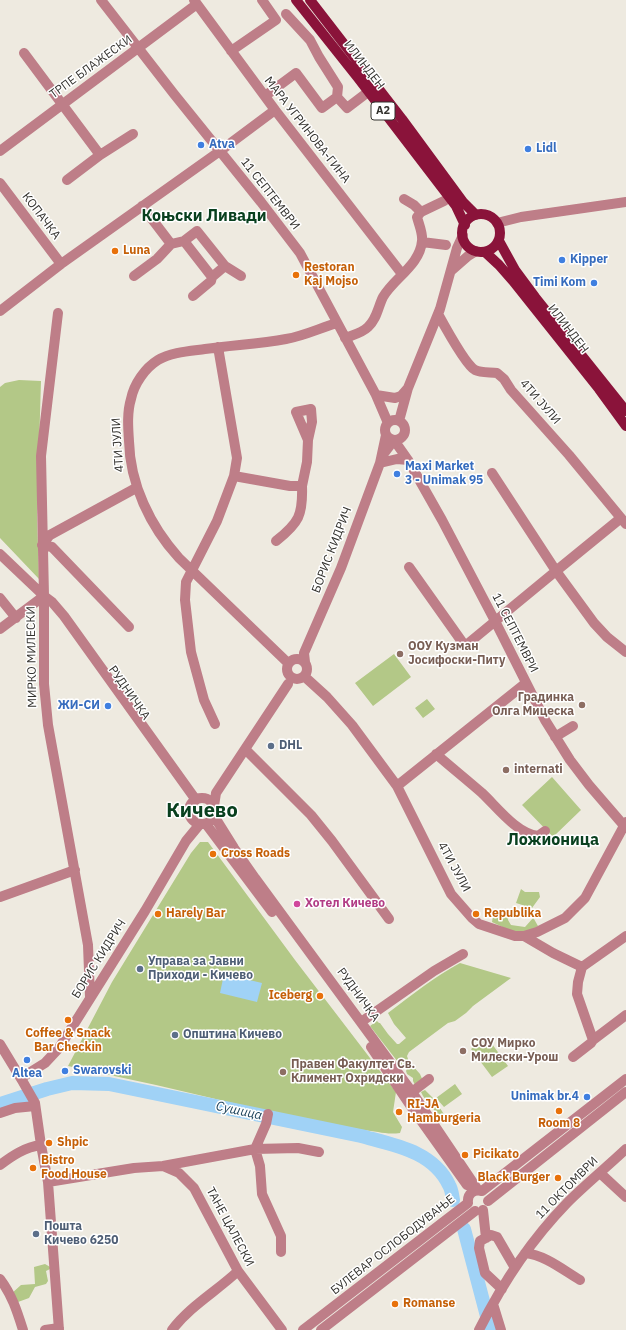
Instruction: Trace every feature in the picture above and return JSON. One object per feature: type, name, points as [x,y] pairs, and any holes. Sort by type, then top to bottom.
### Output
[{"type":"main road","name":"ИЛИНДЕН","points":[[310,0],[402,119],[463,202],[476,215],[488,216],[497,223],[500,228],[499,241],[512,264],[531,291],[626,411]]},
{"type":"main road","name":"ИЛИНДЕН","points":[[298,2],[456,206],[467,245],[481,251],[499,265],[599,389],[626,426]]},
{"type":"main road","points":[[464,230],[472,217],[476,215]]},
{"type":"main road","points":[[481,251],[496,246],[499,241]]},
{"type":"street","name":"11 СЕПТЕМВРИ","points":[[102,0],[300,253],[376,395],[388,423]]},
{"type":"street","points":[[262,0],[276,20]]},
{"type":"street","name":"ТРПЕ БЛАЖЕСКИ","points":[[0,151],[139,48],[196,2]]},
{"type":"street","name":"МАРА УГРИНОВА-ГИНА","points":[[196,2],[275,110],[402,274]]},
{"type":"street","points":[[231,51],[286,14],[298,2]]},
{"type":"street","points":[[286,14],[310,40],[338,87],[337,97],[347,108],[368,92]]},
{"type":"street","points":[[24,53],[100,155]]},
{"type":"street","points":[[265,96],[296,73],[322,108],[337,97]]},
{"type":"street","points":[[0,311],[61,264],[275,110]]},
{"type":"street","points":[[67,180],[100,155],[132,134]]},
{"type":"street","name":"КОПАЧКА","points":[[0,183],[61,264]]},
{"type":"street","points":[[404,200],[414,205],[421,212]]},
{"type":"street","points":[[346,338],[368,328],[376,316],[382,298],[386,292],[418,254],[422,242],[421,229],[417,217],[421,212],[444,201]]},
{"type":"street","points":[[497,223],[521,217],[626,202]]},
{"type":"street","points":[[142,206],[170,244]]},
{"type":"street","points":[[399,421],[408,388],[438,314],[452,270],[457,248],[464,230]]},
{"type":"street","points":[[134,276],[157,259],[170,244],[184,241],[197,231],[226,266],[241,276]]},
{"type":"street","points":[[184,241],[212,277]]},
{"type":"street","points":[[422,242],[446,245]]},
{"type":"street","points":[[452,270],[468,256],[481,251]]},
{"type":"street","points":[[193,296],[211,281],[212,277],[226,266]]},
{"type":"street","name":"МИРКО МИЛЕСКИ","points":[[58,313],[41,456],[44,684],[48,725],[88,945],[90,998]]},
{"type":"street","name":"4ТИ ЈУЛИ","points":[[438,314],[457,348],[473,369],[482,372],[497,373],[504,380],[511,390],[569,454],[624,521]]},
{"type":"street","name":"4ТИ ЈУЛИ","points":[[298,659],[192,570],[170,548],[152,521],[136,488],[132,471],[128,419],[131,398],[143,373],[158,360],[182,352],[286,339],[338,323]]},
{"type":"street","points":[[215,724],[204,700],[191,652],[185,600],[186,582],[217,521],[234,476],[237,458],[218,347]]},
{"type":"street","points":[[376,395],[395,398],[401,396],[408,388]]},
{"type":"street","points":[[276,541],[289,531],[299,518],[303,499],[302,486],[307,462],[308,440],[312,418],[311,409],[296,412],[308,440]]},
{"type":"street","points":[[393,420],[399,421],[405,427],[404,435],[408,460],[385,431],[388,423],[393,420]]},
{"type":"street","points":[[390,438],[399,440],[404,435]]},
{"type":"street","name":"БОРИС КИДРИЧ","points":[[298,659],[341,568],[390,438]]},
{"type":"street","points":[[381,460],[408,460]]},
{"type":"street","name":"11 СЕПТЕМВРИ","points":[[408,460],[495,621],[555,737],[589,785],[626,826]]},
{"type":"street","points":[[492,473],[556,571],[594,623],[607,637],[626,652]]},
{"type":"street","points":[[234,476],[290,486],[302,486]]},
{"type":"street","points":[[129,627],[52,547],[42,545],[50,535],[136,488]]},
{"type":"street","points":[[409,567],[465,646],[556,571],[624,521]]},
{"type":"street","name":"РУДНИЧКА","points":[[0,554],[44,596],[197,801]]},
{"type":"street","points":[[0,629],[44,596]]},
{"type":"street","points":[[0,598],[16,618]]},
{"type":"street","points":[[216,793],[197,801],[190,814],[200,823],[212,820],[214,816],[216,793],[294,679],[307,668],[298,659],[286,671],[294,679]]},
{"type":"street","name":"4ТИ ЈУЛИ","points":[[294,679],[327,698],[352,726],[397,786],[452,894],[472,918],[479,924],[515,936],[524,936]]},
{"type":"street","points":[[397,786],[526,683]]},
{"type":"street","points":[[555,737],[573,726]]},
{"type":"street","points":[[246,750],[311,815],[332,841],[389,919]]},
{"type":"street","points":[[436,754],[482,793],[510,821],[533,835],[538,836],[545,831]]},
{"type":"street","points":[[197,801],[210,800],[214,806]]},
{"type":"street","name":"РУДНИЧКА","points":[[214,816],[251,872],[412,1092],[478,1191]]},
{"type":"street","name":"БОРИС КИДРИЧ","points":[[23,1081],[45,1063],[59,1048],[145,911],[186,841],[200,823]]},
{"type":"street","name":"РУДНИЧКА","points":[[200,823],[357,1027],[455,1170],[478,1191],[487,1195],[482,1208]]},
{"type":"street","points":[[524,936],[537,932],[565,918],[585,898],[626,826]]},
{"type":"street","points":[[0,897],[75,870]]},
{"type":"street","points":[[524,936],[553,954],[582,966]]},
{"type":"street","points":[[593,1040],[577,994],[582,966],[625,940]]},
{"type":"street","points":[[361,1022],[463,954]]},
{"type":"street","points":[[573,1057],[626,1015]]},
{"type":"street","points":[[0,1044],[23,1081],[35,1104],[40,1145],[48,1182],[59,1329],[45,1330]]},
{"type":"street","points":[[412,1092],[428,1079]]},
{"type":"street","points":[[478,1191],[626,1079]]},
{"type":"street","name":"БУЛЕВАР ОСЛОБОДУВАЊЕ","points":[[321,1330],[482,1208],[626,1092]]},
{"type":"street","points":[[0,1113],[35,1104]]},
{"type":"street","points":[[267,1119],[255,1149],[260,1166],[262,1194],[281,1236],[281,1252]]},
{"type":"street","points":[[0,1165],[32,1146],[40,1145]]},
{"type":"street","points":[[48,1182],[134,1168],[163,1166],[255,1149],[298,1148],[319,1152]]},
{"type":"street","name":"11 ОКТОМВРИ","points":[[491,1307],[525,1253],[539,1235],[568,1202],[626,1149]]},
{"type":"street","name":"ТАНЕ ЦАЛЕСКИ","points":[[163,1166],[179,1173],[194,1188],[238,1271],[282,1330]]},
{"type":"street","points":[[600,1173],[626,1197]]},
{"type":"street","name":"БУЛЕВАР ОСЛОБОДУВАЊЕ","points":[[304,1330],[468,1203],[468,1198],[478,1191]]},
{"type":"street","points":[[468,1203],[470,1207],[482,1208],[486,1238]]},
{"type":"street","points":[[502,1289],[485,1273],[479,1243],[480,1241],[491,1236],[497,1237],[515,1268]]},
{"type":"street","points":[[525,1253],[535,1254],[580,1280]]},
{"type":"street","points":[[172,1330],[194,1307],[238,1271]]},
{"type":"street","points":[[0,1280],[8,1290],[16,1306],[23,1330]]},
{"type":"street","points":[[479,1330],[491,1307]]},
{"type":"street","points":[[491,1307],[501,1330]]},
{"type":"green space","points":[[19,380],[41,381],[37,515],[39,579],[0,538],[0,387],[5,383]]},
{"type":"green space","points":[[394,654],[411,677],[373,706],[355,683]]},
{"type":"green space","points":[[427,699],[435,709],[423,718],[415,708]]},
{"type":"green space","points":[[552,777],[581,810],[553,837],[522,805]]},
{"type":"green space","points":[[200,842],[208,842],[295,960],[396,1092],[393,1112],[402,1127],[400,1133],[363,1130],[271,1112],[68,1066],[112,982],[191,853]]},
{"type":"green space","points":[[521,889],[525,892],[539,892],[540,897],[532,908],[516,903]]},
{"type":"green space","points":[[509,910],[508,920],[511,925],[525,927],[533,918],[538,926],[525,932],[515,932],[492,922],[493,916],[498,911]]},
{"type":"green space","points":[[460,963],[511,978],[455,1021],[448,1023],[409,1052],[407,1056],[409,1062],[401,1066],[370,1026],[377,1021],[397,1044],[399,1044],[406,1038],[394,1024],[388,1013],[432,980]]},
{"type":"green space","points":[[487,1037],[508,1066],[492,1077],[471,1049]]},
{"type":"green space","points":[[412,1065],[420,1074],[423,1081],[415,1085],[413,1078],[407,1074],[406,1071],[408,1066]]},
{"type":"green space","points":[[455,1084],[462,1094],[444,1107],[436,1098]]},
{"type":"green space","points":[[425,1090],[435,1100],[445,1116],[441,1119],[423,1096],[421,1092]]},
{"type":"green space","points":[[45,1264],[52,1268],[46,1271],[48,1281],[46,1284],[35,1287],[29,1298],[18,1302],[11,1294],[21,1285],[35,1284],[34,1267]]},
{"type":"water","points":[[224,974],[262,983],[257,1002],[220,993]]},
{"type":"waterway","name":"Сушица","points":[[0,1104],[47,1089],[72,1083],[109,1084],[361,1136],[399,1146],[423,1157],[433,1164],[442,1174],[450,1187],[453,1200]]},
{"type":"waterway","name":"Сушица","points":[[464,1229],[492,1330]]},
{"type":"place","name":"Atva","points":[[201,145]]},
{"type":"place","name":"Lidl","points":[[528,149]]},
{"type":"place","name":"Luna","points":[[115,251]]},
{"type":"place","name":"Kipper","points":[[562,260]]},
{"type":"place","name":"Restoran Kaj Mojso","points":[[296,275]]},
{"type":"place","name":"Timi Kom","points":[[594,283]]},
{"type":"place","name":"Maxi Market 3 - Unimak 95","points":[[397,474]]},
{"type":"place","name":"ООУ Кузман Јосифоски-Питу","points":[[400,654]]},
{"type":"place","name":"Градинка Олга Мицеска","points":[[582,705]]},
{"type":"place","name":"ЖИ-СИ","points":[[108,706]]},
{"type":"place","name":"DHL","points":[[271,746]]},
{"type":"place","name":"internati","points":[[506,770]]},
{"type":"place","name":"Cross Roads","points":[[213,854]]},
{"type":"place","name":"Хотел Кичево","points":[[297,904]]},
{"type":"place","name":"Harely Bar","points":[[158,914]]},
{"type":"place","name":"Republika","points":[[476,914]]},
{"type":"place","name":"Управа за Јавни Приходи - Кичево","points":[[140,969]]},
{"type":"place","name":"Iceberg","points":[[320,996]]},
{"type":"place","name":"Coffee & Snack Bar Checkin","points":[[68,1020]]},
{"type":"place","name":"Општина Кичево","points":[[175,1035]]},
{"type":"place","name":"СОУ Мирко Милески-Урош","points":[[463,1051]]},
{"type":"place","name":"Altea","points":[[27,1060]]},
{"type":"place","name":"Swarovski","points":[[65,1071]]},
{"type":"place","name":"Правен Факултет Св. Климент Охридски","points":[[283,1072]]},
{"type":"place","name":"Unimak br.4","points":[[587,1097]]},
{"type":"place","name":"Room 8","points":[[559,1111]]},
{"type":"place","name":"RI-JA Hamburgeria","points":[[399,1112]]},
{"type":"place","name":"Shpic","points":[[49,1143]]},
{"type":"place","name":"Picikato","points":[[465,1155]]},
{"type":"place","name":"Bistro Food House","points":[[33,1168]]},
{"type":"place","name":"Black Burger","points":[[558,1178]]},
{"type":"place","name":"Пошта Кичево 6250","points":[[36,1234]]},
{"type":"place","name":"Romanse","points":[[395,1304]]},
{"type":"district","name":"Коњски Ливади","points":[[204,216]]},
{"type":"district","name":"Кичево","points":[[202,811]]},
{"type":"district","name":"Ложионица","points":[[553,840]]}]
